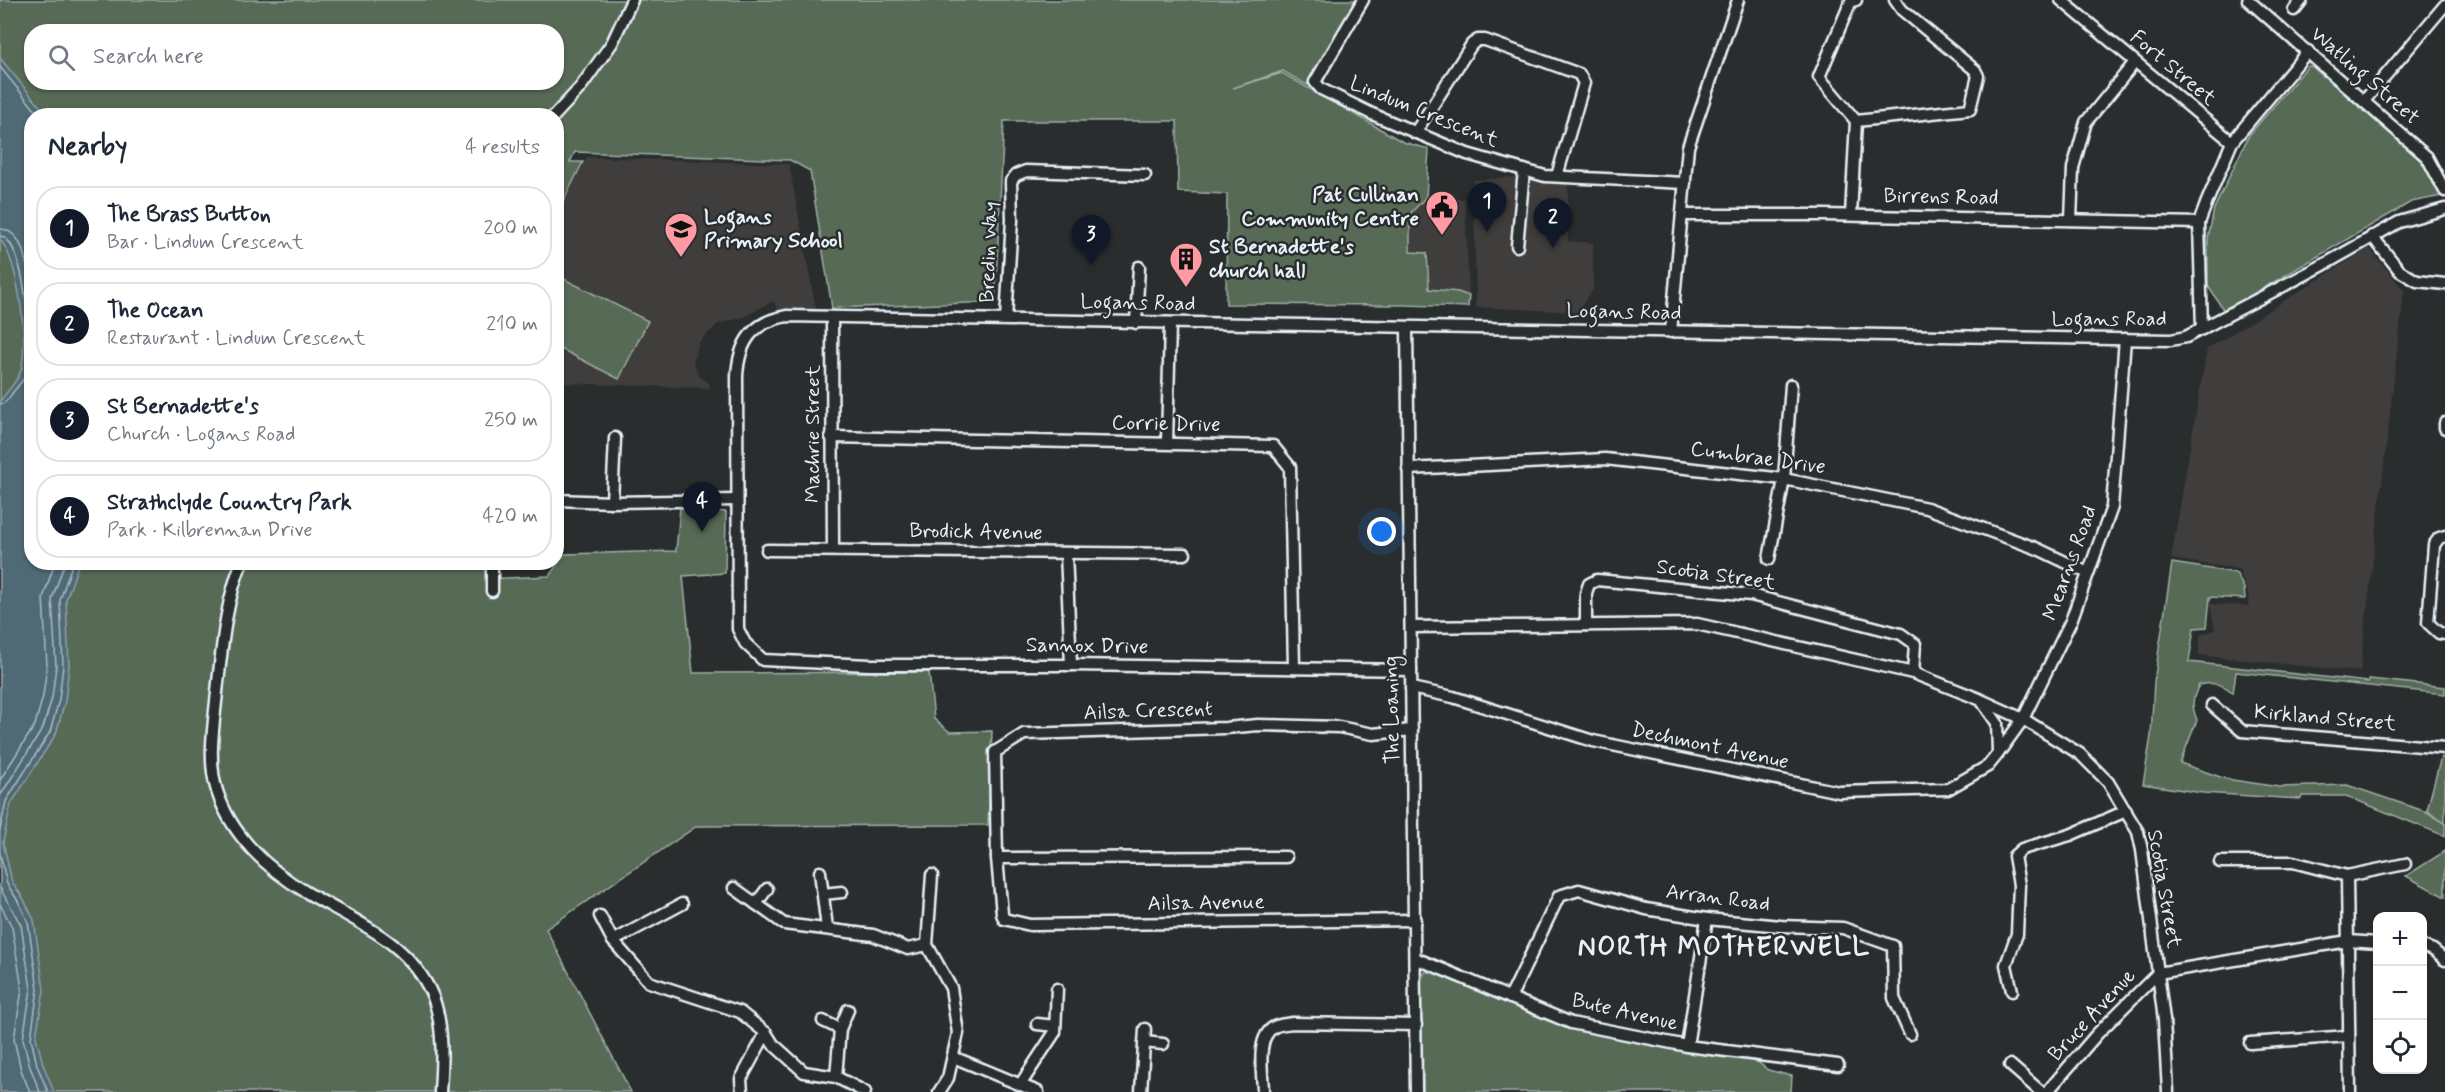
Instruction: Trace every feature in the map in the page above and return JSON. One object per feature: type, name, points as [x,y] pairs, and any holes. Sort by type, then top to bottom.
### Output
[{"type":"street","points":[[561,108],[580,88],[612,43],[632,0]]},
{"type":"street","name":"Lindum Crescent","points":[[1363,0],[1315,82],[1321,90],[1467,154],[1524,170],[1557,176],[1685,183]]},
{"type":"street","points":[[1671,332],[1688,147],[1738,0]]},
{"type":"street","points":[[1851,215],[1856,121],[1819,77],[1851,2],[1856,0]]},
{"type":"street","points":[[1856,121],[1970,109],[1978,76],[1975,70],[1902,10],[1895,0]]},
{"type":"street","name":"Fort Street","points":[[2061,0],[2232,142]]},
{"type":"street","name":"Watling Street","points":[[2248,0],[2427,157],[2445,191]]},
{"type":"street","points":[[2294,10],[2302,0]]},
{"type":"street","points":[[2364,101],[2443,12]]},
{"type":"street","points":[[1415,133],[1472,44],[1478,40],[1485,40],[1579,74],[1584,83],[1557,176]]},
{"type":"street","points":[[2202,328],[2199,223],[2232,142],[2308,51]]},
{"type":"street","points":[[2071,220],[2073,168],[2086,122],[2135,62]]},
{"type":"street","points":[[1517,246],[1524,170]]},
{"type":"street","name":"Bredin Way","points":[[1006,320],[1012,219],[1011,181],[1016,175],[1026,171],[1145,175]]},
{"type":"street","name":"Logans Road","points":[[737,500],[738,361],[745,342],[752,333],[771,320],[787,316],[2171,340],[2186,337],[2325,264],[2399,222],[2445,209]]},
{"type":"street","name":"Birrens Road","points":[[1682,215],[1851,215],[2199,223]]},
{"type":"street","points":[[2372,236],[2400,271],[2417,281],[2445,284]]},
{"type":"street","points":[[1136,323],[1139,267]]},
{"type":"street","name":"Machrie Street","points":[[832,317],[833,550]]},
{"type":"street","points":[[1167,443],[1170,324]]},
{"type":"street","name":"The Loaning","points":[[1407,328],[1416,1092]]},
{"type":"street","name":"Mearns Road","points":[[2023,719],[2071,621],[2112,507],[2125,339]]},
{"type":"street","points":[[1769,559],[1784,479],[1791,386]]},
{"type":"street","points":[[2445,423],[2445,428]]},
{"type":"street","name":"Corrie Drive","points":[[831,437],[1273,446],[1290,467],[1294,668]]},
{"type":"street","points":[[612,502],[615,438]]},
{"type":"street","name":"Cumbrae Drive","points":[[1408,469],[1605,459],[1784,479],[1927,508],[2038,549],[2088,573]]},
{"type":"street","points":[[564,500],[737,500]]},
{"type":"street","name":"Sannox Drive","points":[[737,500],[738,629],[746,643],[763,660],[869,665],[1071,664],[1411,670]]},
{"type":"street","points":[[2445,536],[2439,538],[2434,545],[2428,623],[2439,633],[2445,634]]},
{"type":"street","name":"Brodick Avenue","points":[[767,550],[1185,554]]},
{"type":"street","points":[[1066,553],[1071,664]]},
{"type":"street","points":[[239,570],[233,584],[223,640],[214,719],[211,752],[217,791],[232,824],[258,856],[305,892],[371,928],[399,948],[418,970],[433,998],[443,1049],[440,1092]]},
{"type":"street","points":[[492,570],[492,591]]},
{"type":"street","name":"Scotia Street","points":[[1586,625],[1586,593],[1589,584],[1597,580],[1751,596],[1901,634],[1916,644],[1913,673]]},
{"type":"street","name":"Scotia Street","points":[[1411,627],[1697,624],[1913,673],[2023,719],[2080,753],[2108,782],[2138,832],[2164,1020],[2168,1092]]},
{"type":"street","name":"Dechmont Avenue","points":[[1412,688],[1453,697],[1593,741],[1839,792],[1948,789],[1988,766],[2023,719]]},
{"type":"street","points":[[1979,699],[1997,723],[1999,741],[1997,755]]},
{"type":"street","name":"Kirkland Street","points":[[2212,705],[2242,730],[2445,748]]},
{"type":"street","name":"Ailsa Crescent","points":[[1002,914],[997,858],[995,752],[1024,734],[1258,725],[1339,727],[1373,735],[1412,730]]},
{"type":"street","points":[[2012,991],[2006,965],[2017,934],[2019,885],[2014,856],[2022,849],[2070,835],[2126,811]]},
{"type":"street","points":[[997,858],[1286,857]]},
{"type":"street","points":[[2220,862],[2293,862],[2347,876],[2404,864]]},
{"type":"street","points":[[820,872],[827,928]]},
{"type":"street","points":[[932,874],[927,945],[951,988],[958,1033],[948,1078],[939,1092]]},
{"type":"street","points":[[2347,876],[2350,1092]]},
{"type":"street","points":[[734,888],[784,924],[873,935],[908,949],[927,945]]},
{"type":"street","points":[[756,904],[767,889]]},
{"type":"street","name":"Arran Road","points":[[1510,998],[1559,896],[1579,890],[1646,909],[1707,919],[1781,926],[1843,928],[1893,946],[1894,998],[1910,1035]]},
{"type":"street","points":[[823,894],[842,892]]},
{"type":"street","points":[[613,941],[682,904]]},
{"type":"street","name":"Ailsa Avenue","points":[[1002,914],[1004,919],[1030,926],[1415,920]]},
{"type":"street","points":[[600,916],[613,941],[649,982],[740,1012],[766,1033],[773,1044],[804,1072],[836,1077],[865,1092]]},
{"type":"street","points":[[1688,1046],[1707,919]]},
{"type":"street","name":"Bruce Avenue","points":[[2047,1092],[2097,1034],[2158,973],[2348,941],[2373,943]]},
{"type":"street","points":[[2427,948],[2445,960]]},
{"type":"street","name":"Bute Avenue","points":[[1414,958],[1571,1023],[1688,1046],[1838,1065]]},
{"type":"street","points":[[1020,1085],[1054,1032],[1057,988]]},
{"type":"street","points":[[836,1077],[840,1029],[848,1010]]},
{"type":"street","points":[[823,1021],[840,1029]]},
{"type":"street","points":[[1263,1092],[1262,1045],[1266,1033],[1276,1025],[1293,1023],[1416,1025]]},
{"type":"street","points":[[1037,1024],[1055,1026]]},
{"type":"street","points":[[1141,1092],[1145,1029]]},
{"type":"street","points":[[742,1092],[741,1079],[766,1033]]},
{"type":"street","points":[[2250,1043],[2349,1036]]},
{"type":"street","points":[[1144,1042],[1163,1044]]},
{"type":"street","points":[[953,1057],[1038,1092]]},
{"type":"street","name":"Bruce Avenue","points":[[2010,1065],[2041,1092]]},
{"type":"shaded area","name":"Logans Primary School","points":[[587,157],[789,164],[816,310],[778,309],[773,301],[744,317],[718,324],[699,342],[693,362],[700,377],[709,383],[710,388],[564,383],[564,202]]},
{"type":"shaded area","points":[[1531,176],[1568,184],[1568,241],[1593,243],[1593,289],[1577,312],[1476,307],[1474,180]]},
{"type":"shaded area","points":[[1426,197],[1465,199],[1469,296],[1458,292],[1429,289],[1427,253],[1410,252],[1410,211]]},
{"type":"shaded area","points":[[2369,248],[2404,291],[2360,672],[2199,655],[2200,635],[2215,630],[2210,604],[2248,606],[2249,596],[2239,569],[2171,559],[2207,349]]},
{"type":"green space","points":[[0,0],[1359,0],[1307,85],[1283,71],[1233,88],[1282,73],[1403,142],[1429,149],[1426,197],[1410,214],[1410,252],[1427,253],[1429,289],[1458,292],[1469,296],[1468,307],[1226,304],[1227,194],[1178,192],[1177,121],[1004,121],[995,302],[832,308],[810,171],[790,160],[575,152],[570,162],[583,162],[564,200],[564,108],[24,108],[24,570],[486,570],[486,579],[549,576],[553,570],[564,570],[565,554],[676,551],[680,508],[726,512],[725,573],[683,576],[693,673],[929,672],[934,719],[950,732],[992,731],[988,825],[697,826],[546,929],[631,1092],[0,1092]]},
{"type":"green space","points":[[2308,66],[2311,66],[2419,156],[2442,196],[2411,202],[2224,311],[2208,286],[2208,239],[2214,209],[2249,135]]},
{"type":"green space","points":[[564,279],[648,321],[619,379],[564,351]]},
{"type":"green space","points":[[2172,563],[2236,573],[2244,588],[2245,599],[2210,597],[2207,627],[2194,628],[2189,662],[2368,682],[2370,679],[2445,687],[2445,694],[2236,672],[2233,693],[2217,684],[2199,685],[2193,702],[2197,720],[2180,763],[2226,779],[2279,787],[2347,785],[2427,812],[2445,823],[2445,836],[2346,796],[2302,796],[2301,799],[2203,793],[2143,784],[2151,736],[2154,682]]},
{"type":"green space","points":[[2441,757],[2445,759],[2445,822],[2427,810]]},
{"type":"green space","points":[[2445,851],[2445,897],[2406,876]]},
{"type":"green space","points":[[1425,972],[1432,972],[1526,1011],[1594,1031],[1749,1055],[1768,1070],[1792,1076],[1791,1092],[1423,1092],[1421,980]]},
{"type":"water","points":[[0,58],[24,90],[41,108],[24,108],[24,570],[77,570],[66,600],[69,666],[65,701],[56,734],[11,804],[3,842],[12,882],[34,920],[44,990],[36,1037],[54,1092],[0,1092],[0,401],[21,370],[23,337],[17,282],[7,250],[0,239]]},
{"type":"place","name":"The Brass Button","points":[[1487,232]]},
{"type":"place","name":"Pat Cullinan Community Centre","points":[[1442,236]]},
{"type":"place","name":"The Ocean","points":[[1553,248]]},
{"type":"place","name":"Logans Primary School","points":[[681,258]]},
{"type":"place","name":"St Bernadette's","points":[[1091,265]]},
{"type":"place","name":"St Bernadette's church hall","points":[[1186,288]]},
{"type":"place","name":"Strathclyde Country Park","points":[[702,532]]},
{"type":"district","name":"NORTH MOTHERWELL","points":[[1724,947]]}]
